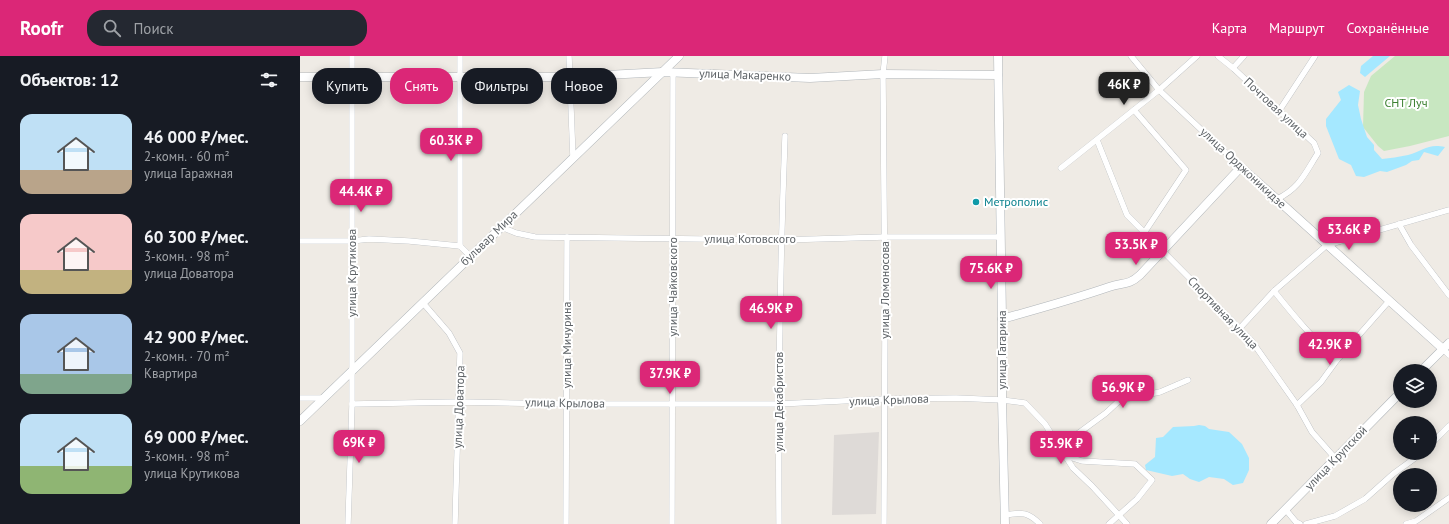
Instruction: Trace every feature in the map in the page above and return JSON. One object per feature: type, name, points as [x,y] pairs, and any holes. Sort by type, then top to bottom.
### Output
[{"type":"street","name":"улица Крутикова","points":[[352,56],[352,68]]},
{"type":"street","points":[[460,56],[460,246]]},
{"type":"street","points":[[569,56],[569,68]]},
{"type":"street","name":"бульвар Мира","points":[[300,421],[679,56]]},
{"type":"street","name":"улица Ломоносова","points":[[884,524],[883,74],[885,56]]},
{"type":"street","name":"улица Гагарина","points":[[998,56],[1005,520]]},
{"type":"street","name":"улица Орджоникидзе","points":[[1131,56],[1159,90],[1277,200],[1389,301],[1446,346],[1449,355]]},
{"type":"street","points":[[1061,168],[1159,90],[1197,56]]},
{"type":"street","name":"Почтовая улица","points":[[1218,56],[1314,143],[1318,152],[1298,185],[1277,200]]},
{"type":"street","points":[[1233,68],[1244,56]]},
{"type":"street","points":[[1279,111],[1315,56]]},
{"type":"street","name":"улица Макаренко","points":[[617,74],[663,72],[810,78],[883,74],[998,75]]},
{"type":"street","name":"улица Чайковского","points":[[672,524],[673,73]]},
{"type":"street","name":"улица Макаренко","points":[[300,77],[312,77]]},
{"type":"street","name":"улица Макаренко","points":[[382,77],[551,77]]},
{"type":"street","name":"улица Крутикова","points":[[352,104],[352,371]]},
{"type":"street","points":[[570,104],[573,158]]},
{"type":"street","points":[[1134,110],[1186,170],[1144,233]]},
{"type":"street","name":"улица Декабристов","points":[[779,524],[778,404],[781,240],[785,136]]},
{"type":"street","name":"Спортивная улица","points":[[1097,140],[1127,215],[1251,340],[1297,405],[1312,432],[1336,458]]},
{"type":"street","points":[[1002,319],[1114,285],[1132,282],[1163,251],[1241,166]]},
{"type":"street","points":[[1240,328],[1274,291],[1327,245],[1449,210]]},
{"type":"street","points":[[1399,224],[1411,245],[1449,295]]},
{"type":"street","name":"улица Котовского","points":[[501,227],[516,233],[535,237],[781,240],[884,237],[1001,237]]},
{"type":"street","name":"улица Мичурина","points":[[566,524],[568,237]]},
{"type":"street","points":[[300,241],[352,241],[369,239],[460,246],[471,257]]},
{"type":"street","points":[[1274,291],[1301,325],[1337,360]]},
{"type":"street","points":[[1297,405],[1321,382],[1337,360],[1389,301]]},
{"type":"street","name":"улица Доватора","points":[[423,303],[449,333],[460,353],[455,524]]},
{"type":"street","points":[[1428,364],[1446,346]]},
{"type":"street","points":[[348,524],[352,371]]},
{"type":"street","points":[[1060,446],[1106,413],[1120,400],[1160,392],[1188,380]]},
{"type":"street","points":[[300,398],[324,398]]},
{"type":"street","name":"улица Крылова","points":[[352,404],[459,402],[567,404],[778,404],[884,399],[956,398],[1002,400],[1025,403],[1045,424],[1074,468],[1127,524]]},
{"type":"street","name":"улица Крупской","points":[[1271,524],[1393,400]]},
{"type":"street","points":[[1437,438],[1449,426]]},
{"type":"street","points":[[1066,456],[1088,462],[1136,464],[1152,480],[1137,499],[1109,524]]},
{"type":"street","points":[[1306,524],[1335,516],[1365,499],[1393,474],[1412,460]]},
{"type":"street","points":[[1406,524],[1416,521],[1449,498]]},
{"type":"street","points":[[1286,510],[1296,522],[1300,524]]},
{"type":"street","points":[[1005,520],[1017,513],[1026,514],[1040,524]]},
{"type":"shaded area","points":[[879,432],[876,514],[832,515],[834,435]]},
{"type":"green space","name":"СНТ Луч","points":[[1395,56],[1449,56],[1449,136],[1384,151],[1378,146],[1363,127],[1364,92],[1371,76]]},
{"type":"water","points":[[1373,56],[1390,56],[1365,77],[1360,73],[1361,66]]},
{"type":"water","points":[[1349,85],[1360,91],[1358,105],[1361,119],[1367,137],[1374,145],[1374,150],[1382,159],[1408,155],[1434,146],[1445,147],[1438,156],[1424,152],[1419,160],[1412,161],[1406,165],[1387,172],[1380,171],[1364,177],[1356,176],[1351,165],[1339,159],[1326,126],[1326,119],[1341,100],[1338,92]]},
{"type":"water","points":[[1205,426],[1209,429],[1229,432],[1242,444],[1249,458],[1249,470],[1243,483],[1233,485],[1224,479],[1209,477],[1199,482],[1190,479],[1183,474],[1172,476],[1146,470],[1145,465],[1155,457],[1156,438],[1163,437],[1173,427]]},
{"type":"place","name":"Метрополис","points":[[976,202]]}]
